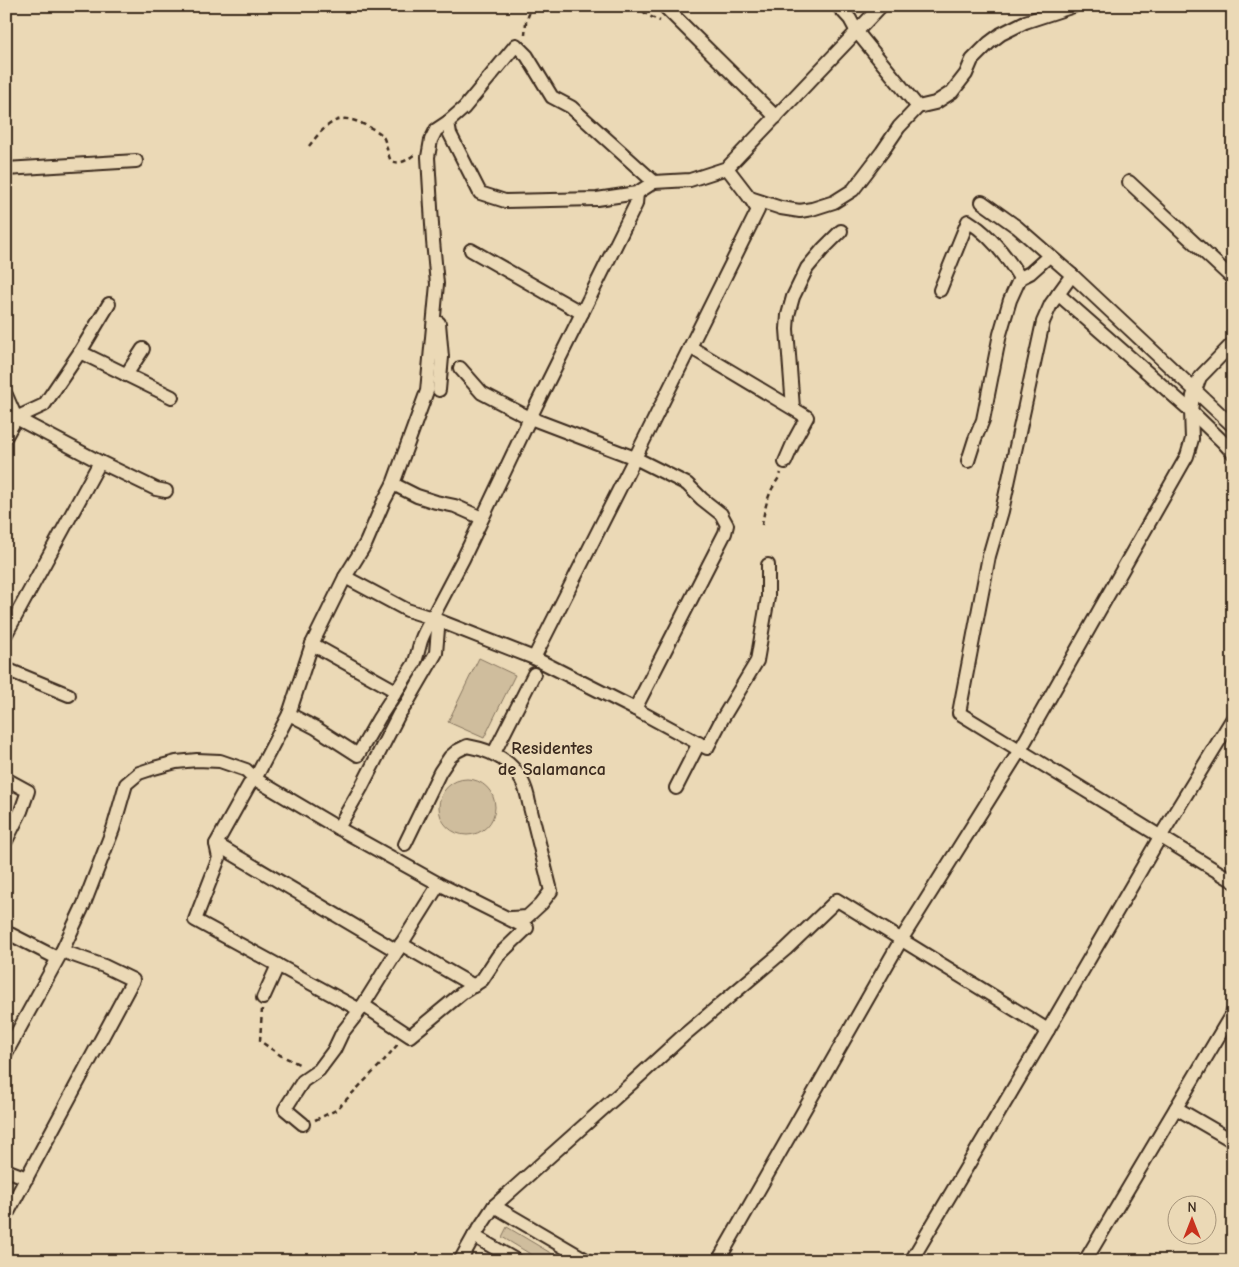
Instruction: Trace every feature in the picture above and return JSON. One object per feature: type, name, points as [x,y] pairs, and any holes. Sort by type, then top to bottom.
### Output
[{"type":"street","points":[[664,6],[776,118]]},
{"type":"street","points":[[838,6],[918,108]]},
{"type":"street","points":[[448,122],[450,134],[480,193],[505,201],[597,199],[637,193],[654,182],[690,180],[727,168],[881,6]]},
{"type":"street","points":[[750,198],[781,208],[800,211],[834,202],[853,190],[899,128],[918,108],[935,103],[952,92],[966,74],[972,60],[989,42],[1025,22],[1074,6]]},
{"type":"street","points":[[440,390],[442,357],[428,157],[431,140],[436,130],[464,108],[516,45],[527,56],[552,97],[571,107],[654,182]]},
{"type":"street","points":[[6,169],[136,161]]},
{"type":"street","points":[[534,658],[636,458],[758,210],[727,168]]},
{"type":"street","points":[[1129,182],[1233,279]]},
{"type":"street","points":[[290,714],[358,755],[396,690],[414,664],[424,634],[636,204],[637,193]]},
{"type":"street","points":[[982,202],[1017,227],[1072,275],[1233,426]]},
{"type":"street","points":[[940,290],[968,221],[981,229],[1014,268],[1020,278]]},
{"type":"street","points":[[793,408],[787,329],[788,315],[794,296],[807,268],[841,231]]},
{"type":"street","points":[[471,250],[582,313]]},
{"type":"street","points":[[968,461],[983,420],[1000,334],[1010,300],[1020,278],[1030,273],[1049,256]]},
{"type":"street","points":[[1072,275],[1051,304],[1043,322],[1002,511],[990,556],[959,713],[1233,881]]},
{"type":"street","points":[[6,1053],[60,954],[84,904],[113,829],[126,784],[139,774],[176,762],[197,760],[220,761],[246,770],[255,779],[338,828],[439,884],[527,928],[498,956],[482,980],[462,993],[410,1036],[362,1008],[195,920],[219,858],[216,844],[249,785],[255,779],[290,714],[312,644],[345,577],[366,544],[393,484],[427,392],[436,284]]},
{"type":"street","points":[[1058,294],[1191,411],[1233,453]]},
{"type":"street","points":[[6,436],[16,418],[44,405],[80,352],[109,304]]},
{"type":"street","points":[[718,1261],[901,940],[1020,750],[1187,456],[1192,438],[1191,411],[1195,390],[1200,377],[1233,343]]},
{"type":"street","points":[[690,347],[807,416],[786,462]]},
{"type":"street","points":[[126,375],[143,349]]},
{"type":"street","points":[[80,352],[172,397]]},
{"type":"street","points":[[460,368],[482,393],[530,418],[636,458],[687,484],[721,514],[727,524],[725,533],[635,709]]},
{"type":"street","points":[[6,396],[16,418],[100,462],[156,489],[166,491]]},
{"type":"street","points":[[6,634],[100,462]]},
{"type":"street","points":[[393,484],[417,496],[455,506],[482,518]]},
{"type":"street","points":[[345,577],[407,610],[534,658],[707,748],[757,661],[768,597],[768,565]]},
{"type":"street","points":[[338,828],[400,714],[436,654],[438,629],[432,618]]},
{"type":"street","points":[[312,644],[396,690]]},
{"type":"street","points":[[6,669],[69,695]]},
{"type":"street","points":[[494,753],[534,674]]},
{"type":"street","points":[[911,1261],[1160,837],[1233,718]]},
{"type":"street","points":[[676,788],[699,743]]},
{"type":"street","points":[[405,844],[440,772],[450,757],[467,746],[494,753],[502,758],[518,773],[527,790],[550,891],[542,904],[527,917],[508,918]]},
{"type":"street","points":[[6,779],[28,791],[21,811],[6,841]]},
{"type":"street","points":[[216,844],[399,948],[474,986]]},
{"type":"street","points":[[303,1124],[285,1109],[303,1081],[319,1070],[334,1050],[342,1033],[362,1008],[439,884]]},
{"type":"street","points":[[460,1261],[494,1206],[683,1036],[786,949],[837,900],[1048,1030]]},
{"type":"street","points":[[6,932],[60,954],[104,966],[133,980],[6,1216]]},
{"type":"street","points":[[262,998],[278,965]]},
{"type":"street","points":[[1085,1261],[1233,1012]]},
{"type":"street","points":[[1176,1108],[1233,1141]]},
{"type":"street","points":[[6,1170],[27,1178]]},
{"type":"street","points":[[494,1206],[588,1261]]},
{"type":"street","points":[[474,1236],[517,1261]]},
{"type":"path","points":[[522,52],[526,22],[532,6]]},
{"type":"path","points":[[309,146],[326,127],[342,119],[359,123],[380,133],[384,139],[391,162],[404,162],[430,146]]},
{"type":"path","points":[[762,525],[768,498],[786,462]]},
{"type":"path","points":[[262,998],[260,1041],[280,1055],[301,1065]]},
{"type":"path","points":[[303,1124],[314,1121],[336,1110],[397,1045],[410,1036]]},
{"type":"shaded area","points":[[479,658],[515,675],[484,738],[448,722]]},
{"type":"shaded area","points":[[467,779],[478,781],[487,787],[493,796],[495,807],[493,818],[487,827],[478,833],[467,835],[456,833],[447,827],[441,818],[439,807],[441,796],[447,787],[456,781]]},
{"type":"shaded area","points":[[507,1227],[564,1261],[542,1261],[502,1237]]},
{"type":"district","name":"Residentes de Salamanca","points":[[552,758]]}]
